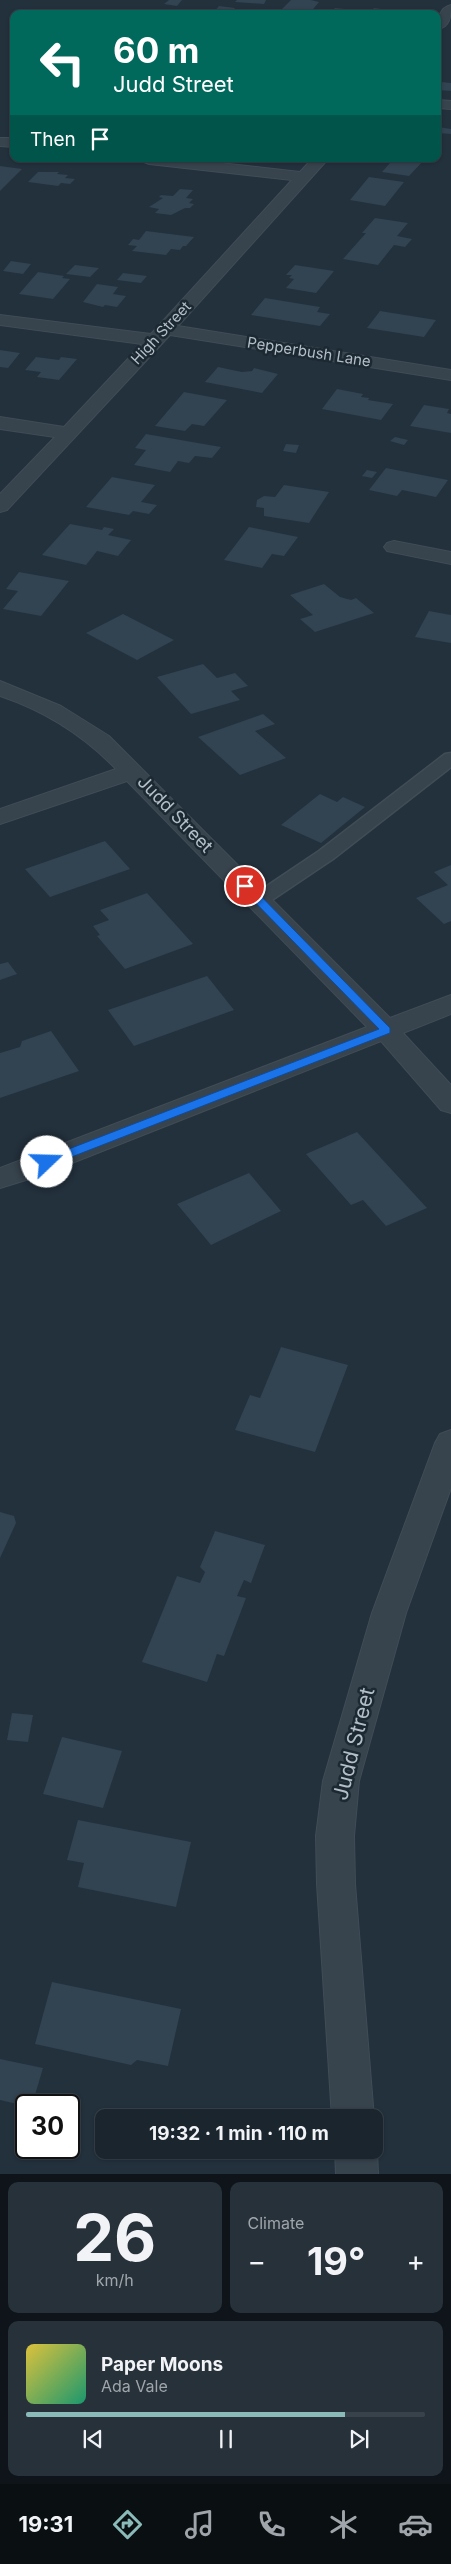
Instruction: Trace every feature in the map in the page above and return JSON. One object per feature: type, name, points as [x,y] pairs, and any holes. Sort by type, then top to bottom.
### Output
[{"type":"street","points":[[443,23],[451,9]]},
{"type":"street","points":[[175,162],[304,177]]},
{"type":"street","name":"High Street","points":[[0,506],[161,335],[317,162]]},
{"type":"street","name":"Pepperbush Lane","points":[[0,320],[161,335],[451,375]]},
{"type":"street","points":[[0,423],[68,433]]},
{"type":"street","points":[[394,547],[451,558]]},
{"type":"street","name":"Judd Street","points":[[0,688],[18,694],[83,728],[133,772],[386,1030],[451,1103]]},
{"type":"street","points":[[0,817],[133,772]]},
{"type":"street","points":[[0,1178],[451,1004]]},
{"type":"street","name":"Judd Street","points":[[352,2109],[336,1884],[335,1836],[341,1781],[390,1613],[451,1443]]},
{"type":"street","points":[[356,2159],[357,2174]]},
{"type":"lane","points":[[259,900],[326,855],[451,758]]},
{"type":"building","points":[[169,0],[182,0],[177,6],[164,4]]},
{"type":"building","points":[[237,0],[266,0],[264,4],[235,2]]},
{"type":"building","points":[[291,0],[319,2],[312,10],[282,9]]},
{"type":"building","points":[[219,6],[235,8],[233,10],[216,10]]},
{"type":"building","points":[[335,8],[354,10],[333,10]]},
{"type":"building","points":[[374,8],[389,10],[372,10]]},
{"type":"building","points":[[441,82],[451,83],[451,91],[441,90]]},
{"type":"building","points":[[441,127],[451,129],[451,134],[441,133]]},
{"type":"building","points":[[386,162],[422,162],[409,176],[382,172],[390,163]]},
{"type":"building","points":[[0,166],[22,169],[0,191]]},
{"type":"building","points":[[38,172],[59,172],[57,174],[68,175],[65,178],[75,179],[70,184],[61,183],[58,186],[28,182]]},
{"type":"building","points":[[369,177],[404,182],[385,206],[350,200]]},
{"type":"building","points":[[180,189],[193,190],[186,198],[193,199],[189,203],[194,204],[190,208],[185,208],[171,215],[155,213],[159,209],[149,207],[163,198],[159,197],[161,195],[173,196]]},
{"type":"building","points":[[375,218],[408,223],[397,236],[412,239],[405,247],[394,245],[378,265],[343,259],[366,233],[362,233]]},
{"type":"building","points":[[146,231],[194,237],[180,250],[171,249],[166,255],[132,251],[137,246],[128,245],[133,239],[139,240]]},
{"type":"building","points":[[11,261],[31,264],[23,274],[3,271]]},
{"type":"building","points":[[75,265],[99,268],[90,277],[66,274]]},
{"type":"building","points":[[295,265],[334,271],[316,293],[286,288],[294,279],[289,278],[292,275],[286,275]]},
{"type":"building","points":[[38,272],[64,276],[62,278],[70,279],[53,299],[19,294]]},
{"type":"building","points":[[123,273],[147,276],[141,283],[117,280]]},
{"type":"building","points":[[97,284],[118,287],[113,294],[126,296],[117,307],[105,305],[103,307],[83,302]]},
{"type":"building","points":[[265,298],[320,307],[317,312],[330,314],[320,326],[251,315]]},
{"type":"building","points":[[380,311],[436,320],[424,337],[367,328]]},
{"type":"building","points":[[0,350],[20,353],[8,368],[0,367]]},
{"type":"building","points":[[36,357],[59,360],[61,357],[77,359],[59,380],[37,377],[41,372],[25,370]]},
{"type":"building","points":[[218,367],[242,372],[252,371],[254,368],[278,374],[262,393],[205,382]]},
{"type":"building","points":[[337,389],[363,394],[361,397],[369,398],[368,400],[393,404],[381,420],[322,409]]},
{"type":"building","points":[[184,392],[227,400],[204,426],[192,424],[185,431],[155,426]]},
{"type":"building","points":[[424,405],[449,409],[447,413],[451,414],[451,433],[410,426]]},
{"type":"building","points":[[146,434],[221,447],[212,458],[195,456],[189,463],[178,461],[170,472],[134,465],[146,450],[135,448]]},
{"type":"building","points":[[395,437],[408,440],[404,445],[390,441]]},
{"type":"building","points":[[286,444],[299,445],[296,453],[283,451]]},
{"type":"building","points":[[386,468],[448,480],[436,497],[402,490],[397,496],[369,490]]},
{"type":"building","points":[[367,470],[377,472],[372,478],[362,476]]},
{"type":"building","points":[[112,477],[155,485],[141,502],[157,505],[149,514],[133,511],[129,515],[86,507]]},
{"type":"building","points":[[284,485],[329,492],[309,523],[264,516],[264,508],[256,507],[257,500],[264,496],[275,497]]},
{"type":"building","points":[[70,524],[102,530],[104,527],[114,529],[108,535],[131,540],[118,556],[97,551],[86,565],[42,555]]},
{"type":"building","points":[[249,527],[298,537],[284,556],[272,554],[262,568],[224,560]]},
{"type":"building","points":[[19,572],[69,581],[41,616],[3,609],[18,591],[6,589]]},
{"type":"building","points":[[324,584],[340,597],[351,600],[356,598],[374,613],[315,632],[300,619],[313,615],[290,595]]},
{"type":"building","points":[[429,611],[451,615],[451,643],[415,637]]},
{"type":"building","points":[[123,614],[174,640],[137,660],[86,633]]},
{"type":"building","points":[[203,664],[217,678],[235,673],[248,686],[231,691],[240,700],[191,714],[157,677]]},
{"type":"building","points":[[263,714],[275,724],[255,731],[286,758],[240,775],[198,737]]},
{"type":"building","points":[[320,794],[337,802],[343,797],[365,807],[321,843],[281,825]]},
{"type":"building","points":[[105,841],[130,869],[50,897],[25,869]]},
{"type":"building","points":[[451,865],[451,921],[444,924],[416,898],[448,885],[434,872]]},
{"type":"building","points":[[147,893],[193,944],[125,969],[97,936],[100,935],[93,926],[109,920],[100,910]]},
{"type":"building","points":[[8,962],[17,974],[0,980],[0,964]]},
{"type":"building","points":[[207,976],[234,1010],[134,1046],[108,1010]]},
{"type":"building","points":[[51,1031],[79,1071],[0,1098],[0,1053],[20,1047],[22,1041]]},
{"type":"building","points":[[357,1132],[427,1208],[386,1226],[363,1200],[351,1205],[306,1154]]},
{"type":"building","points":[[249,1173],[281,1211],[211,1245],[177,1204]]},
{"type":"building","points":[[281,1347],[348,1365],[315,1452],[235,1430],[250,1395],[260,1398]]},
{"type":"building","points":[[0,1512],[14,1516],[16,1523],[0,1558]]},
{"type":"building","points":[[215,1531],[265,1545],[251,1583],[244,1580],[237,1596],[246,1598],[224,1656],[217,1654],[207,1682],[142,1662],[177,1576],[200,1583],[205,1572],[200,1567]]},
{"type":"building","points":[[12,1713],[33,1715],[28,1742],[7,1740]]},
{"type":"building","points":[[62,1737],[122,1751],[103,1808],[43,1794]]},
{"type":"building","points":[[78,1820],[191,1842],[176,1907],[78,1887],[84,1863],[67,1860]]},
{"type":"building","points":[[52,1982],[181,2009],[168,2066],[137,2060],[131,2065],[35,2044]]},
{"type":"building","points":[[0,2059],[43,2068],[35,2094],[15,2094],[15,2103],[0,2100]]},
{"type":"route","points":[[47,1162],[386,1030],[245,886]]}]
